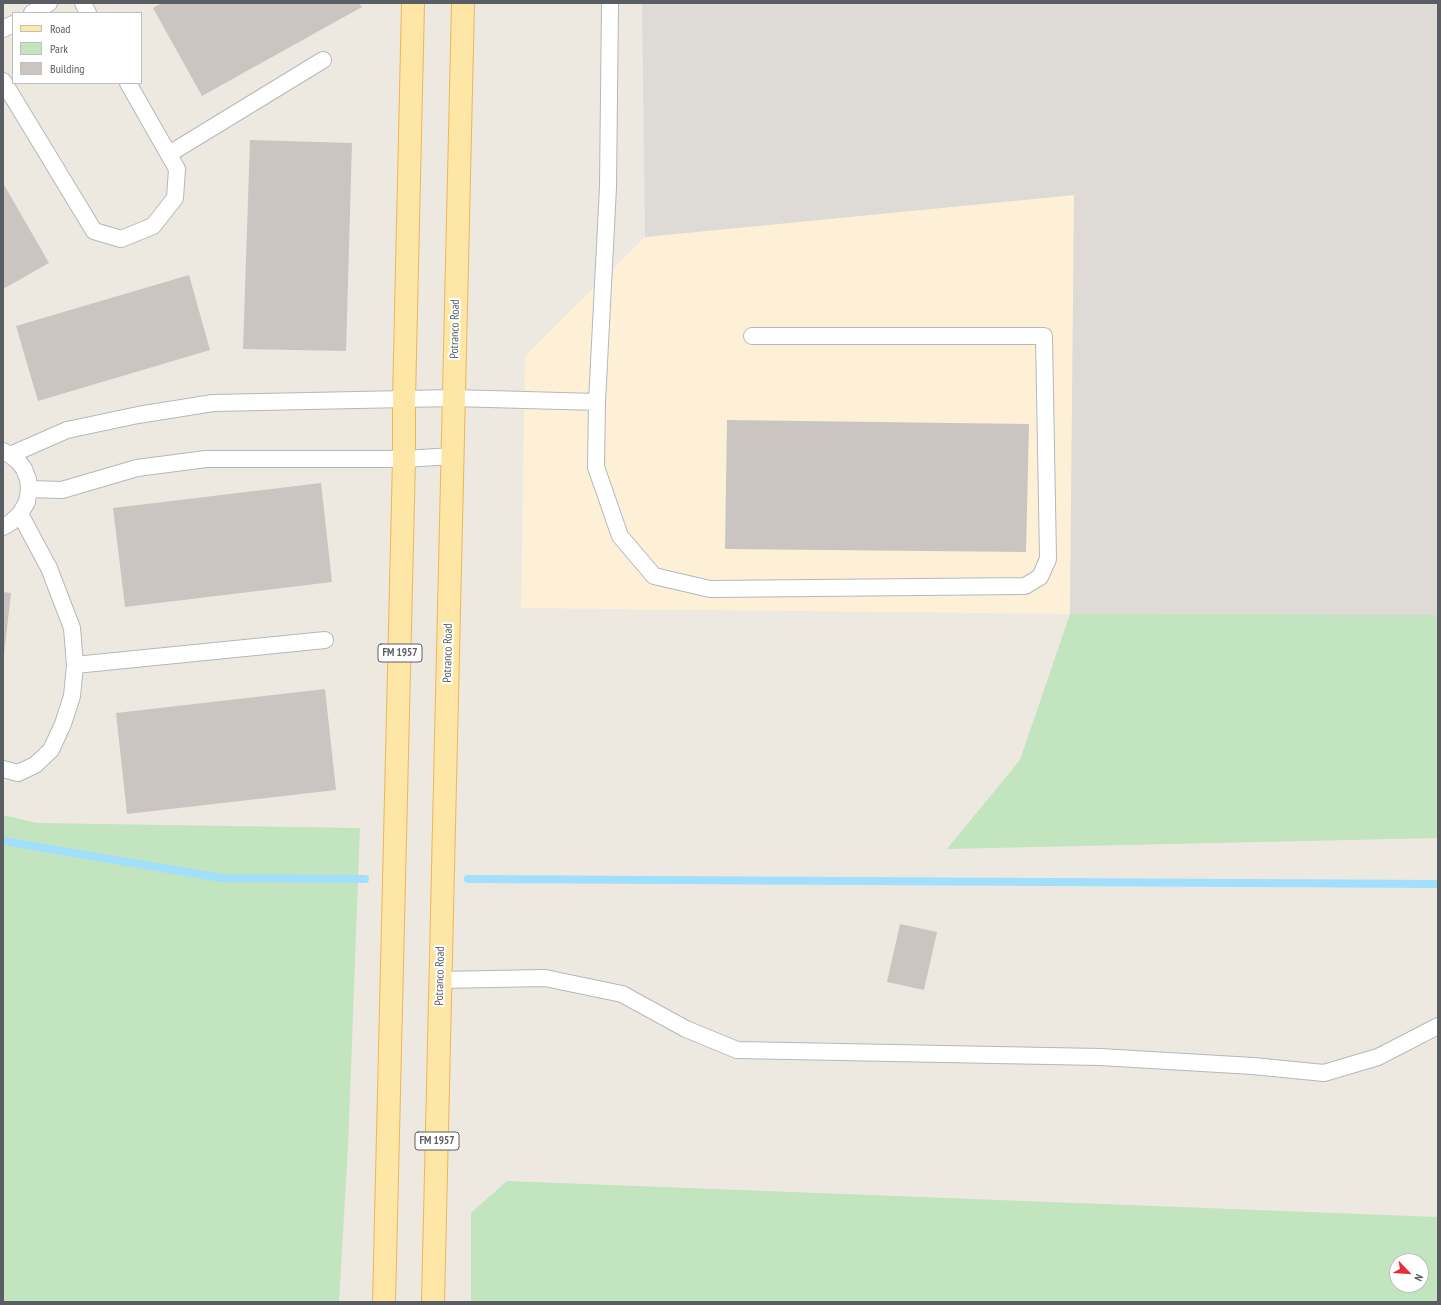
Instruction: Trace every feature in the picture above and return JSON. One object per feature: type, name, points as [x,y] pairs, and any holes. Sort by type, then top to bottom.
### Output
[{"type":"main road","name":"FM 1957","points":[[384,1302],[413,3]]},
{"type":"main road","name":"Potranco Road","points":[[433,1302],[463,3]]},
{"type":"lane","points":[[34,12],[49,3]]},
{"type":"lane","points":[[83,3],[88,12]]},
{"type":"lane","points":[[610,3],[608,187],[597,402],[596,467],[620,536],[654,576],[710,589],[1025,586],[1040,577],[1048,559],[1044,336],[752,336]]},
{"type":"lane","points":[[3,29],[12,24]]},
{"type":"lane","points":[[169,154],[323,60]]},
{"type":"lane","points":[[3,81],[94,231],[121,239],[153,226],[175,198],[177,168],[129,84]]},
{"type":"lane","points":[[6,453],[66,430],[138,415],[213,403],[453,398],[597,402]]},
{"type":"lane","points":[[3,527],[10,524],[20,514],[27,502],[29,489],[28,478],[24,469],[18,461],[6,453]]},
{"type":"lane","points":[[29,489],[62,490],[137,468],[206,459],[404,459],[453,456]]},
{"type":"lane","points":[[3,769],[18,773],[35,765],[51,750],[63,724],[72,696],[75,665],[72,628],[49,568],[20,514]]},
{"type":"lane","points":[[75,665],[325,640]]},
{"type":"lane","points":[[440,980],[545,978],[622,994],[686,1028],[737,1050],[1100,1057],[1253,1066],[1324,1073],[1378,1057],[1438,1026]]},
{"type":"shaded area","points":[[642,3],[1438,3],[1438,615],[1070,614],[1074,195],[645,237]]},
{"type":"shaded area","points":[[1074,195],[1070,614],[521,608],[525,356],[645,237]]},
{"type":"green space","points":[[1070,614],[1438,615],[1438,838],[947,849],[1020,760]]},
{"type":"green space","points":[[3,815],[37,823],[360,828],[348,1147],[339,1302],[3,1302]]},
{"type":"green space","points":[[507,1181],[1438,1217],[1438,1302],[471,1302],[471,1213]]},
{"type":"building","points":[[162,3],[359,3],[362,7],[202,96],[153,8]]},
{"type":"building","points":[[250,140],[352,143],[346,351],[243,349]]},
{"type":"building","points":[[3,183],[49,263],[3,289]]},
{"type":"building","points":[[189,275],[210,350],[38,401],[16,326]]},
{"type":"building","points":[[727,420],[1029,424],[1026,552],[725,549]]},
{"type":"building","points":[[321,483],[332,582],[125,607],[113,508]]},
{"type":"building","points":[[3,592],[11,593],[4,655],[3,655]]},
{"type":"building","points":[[325,689],[336,790],[127,814],[116,713]]},
{"type":"building","points":[[900,924],[937,932],[924,990],[887,982]]},
{"type":"waterway","points":[[3,841],[221,878],[365,879]]},
{"type":"waterway","points":[[468,879],[1438,884]]}]
